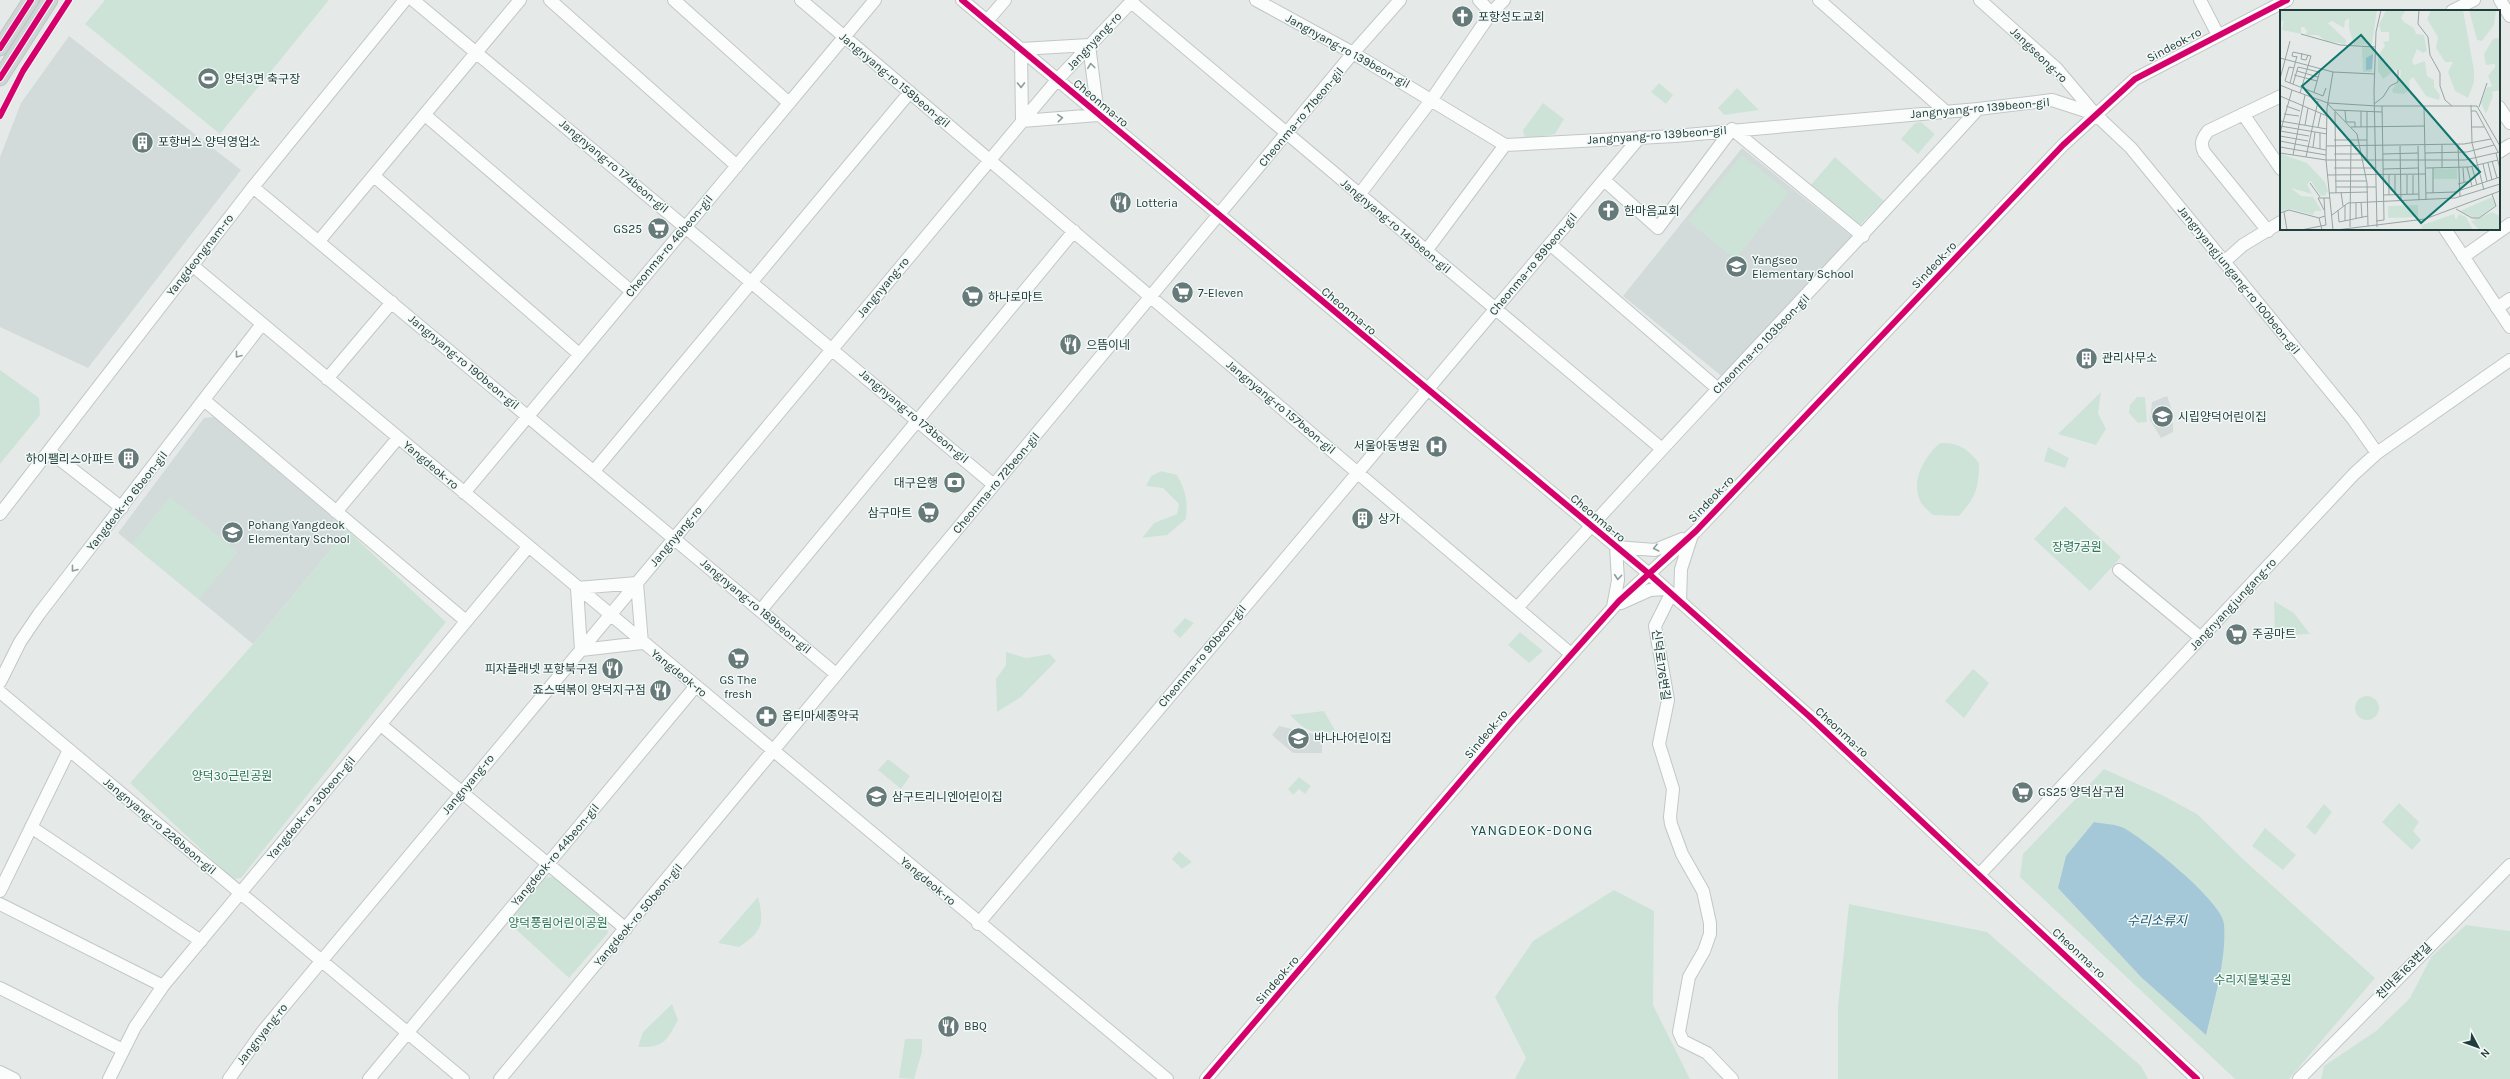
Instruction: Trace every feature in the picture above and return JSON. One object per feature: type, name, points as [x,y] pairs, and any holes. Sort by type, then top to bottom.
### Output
[{"type":"main road","points":[[0,48],[31,0]]},
{"type":"main road","points":[[0,78],[50,0]]},
{"type":"street","name":"Yangdeongnam-ro","points":[[0,514],[253,187],[405,0]]},
{"type":"street","name":"Jangnyang-ro 174beon-gil","points":[[413,0],[833,348]]},
{"type":"street","points":[[319,242],[520,0]]},
{"type":"street","points":[[550,0],[737,166]]},
{"type":"street","points":[[674,0],[789,103]]},
{"type":"street","name":"Jangnyang-ro 158beon-gil","points":[[800,0],[990,160]]},
{"type":"street","name":"Cheonma-ro 46beon-gil","points":[[464,493],[875,0]]},
{"type":"street","name":"Cheonma-ro","points":[[962,0],[1427,390],[1648,573],[1809,716],[2197,1079]]},
{"type":"street","points":[[987,20],[1005,0]]},
{"type":"street","name":"Cheonma-ro 71beon-gil","points":[[1219,216],[1353,53],[1400,0]]},
{"type":"street","points":[[1479,0],[1491,13]]},
{"type":"street","points":[[1359,195],[1432,99],[1491,13],[1504,0]]},
{"type":"street","points":[[1819,0],[1946,111]]},
{"type":"street","name":"Jangseong-ro","points":[[1980,0],[2057,69],[2095,114]]},
{"type":"street","points":[[2200,0],[2218,35]]},
{"type":"street","name":"Sindeok-ro","points":[[1206,1079],[1511,722],[1613,607],[1648,573],[1692,534],[2095,114],[2135,79],[2287,0]]},
{"type":"street","points":[[2454,10],[2474,0]]},
{"type":"street","points":[[2500,0],[2510,16]]},
{"type":"street","name":"Jangnyang-ro","points":[[229,1079],[263,1031],[460,793],[610,616],[1057,80],[1132,1]]},
{"type":"street","name":"Jangnyang-ro 145beon-gil","points":[[1132,1],[1286,134],[1662,449]]},
{"type":"street","name":"Jangnyang-ro 139beon-gil","points":[[1259,1],[1432,99],[1505,145],[1640,137],[1978,109],[2052,100],[2095,114]]},
{"type":"street","points":[[1089,45],[1098,115],[1022,122],[1021,49],[1089,45]]},
{"type":"street","points":[[594,471],[910,92]]},
{"type":"street","points":[[2268,231],[2204,152],[2201,145],[2202,138],[2208,131],[2280,96]]},
{"type":"street","points":[[2500,108],[2510,123]]},
{"type":"street","name":"Cheonma-ro 103beon-gil","points":[[1518,608],[1591,526],[1863,236],[1978,109]]},
{"type":"street","points":[[425,114],[632,292]]},
{"type":"street","name":"Jangnyangjungang-ro 100beon-gil","points":[[2095,114],[2131,148],[2353,419],[2377,453]]},
{"type":"street","points":[[2243,114],[2280,168]]},
{"type":"street","points":[[1604,180],[1658,228],[1732,129],[1863,236]]},
{"type":"street","name":"Cheonma-ro 89beon-gil","points":[[1427,390],[1640,137]]},
{"type":"street","points":[[1426,251],[1505,145]]},
{"type":"street","points":[[2500,151],[2510,145]]},
{"type":"street","name":"Jangnyang-ro 157beon-gil","points":[[990,160],[1572,654]]},
{"type":"street","points":[[374,176],[579,354]]},
{"type":"street","name":"Jangnyang-ro 190beon-gil","points":[[253,187],[675,538]]},
{"type":"street","name":"Cheonma-ro 72beon-gil","points":[[773,749],[1219,216]]},
{"type":"street","points":[[2224,262],[2243,245],[2280,223]]},
{"type":"street","points":[[2463,257],[2510,224]]},
{"type":"street","points":[[2446,230],[2510,327]]},
{"type":"street","points":[[761,610],[1074,231]]},
{"type":"street","points":[[1550,244],[1718,389]]},
{"type":"street","name":"Yangdeok-ro","points":[[193,266],[642,643],[773,749],[978,924],[1167,1079]]},
{"type":"street","points":[[2496,308],[2510,299]]},
{"type":"street","points":[[327,379],[392,302]]},
{"type":"street","name":"Yangdeok-ro 6beon-gil","points":[[0,682],[20,642],[39,614],[262,324]]},
{"type":"street","name":"Jangnyang-ro 173beon-gil","points":[[833,348],[994,485]]},
{"type":"street","name":"Jangnyangjungang-ro","points":[[1979,875],[2354,474],[2377,453],[2510,360]]},
{"type":"street","name":"Cheonma-ro 90beon-gil","points":[[978,924],[1427,390]]},
{"type":"street","points":[[204,400],[466,621]]},
{"type":"street","points":[[336,512],[398,438]]},
{"type":"street","points":[[49,451],[122,508]]},
{"type":"street","points":[[1613,607],[1618,580],[1616,547],[1655,550],[1692,534]]},
{"type":"street","points":[[1613,607],[1650,590],[1673,595],[1692,534]]},
{"type":"street","name":"Jangnyang-ro 189beon-gil","points":[[675,538],[836,674]]},
{"type":"street","name":"Yangdeok-ro 30beon-gil","points":[[109,1079],[147,1007],[163,986],[528,547]]},
{"type":"street","points":[[2119,570],[2201,638]]},
{"type":"street","points":[[637,583],[642,643],[581,650],[577,588],[637,583]]},
{"type":"street","name":"신덕로176번길","points":[[1673,595],[1655,626],[1668,700],[1659,744],[1674,789],[1670,817],[1671,824],[1682,854],[1703,891],[1710,924],[1706,947],[1689,977],[1679,1032],[1683,1041],[1707,1053],[1732,1079]]},
{"type":"street","name":"Yangdeok-ro 44beon-gil","points":[[369,1079],[695,686]]},
{"type":"street","name":"Jangnyang-ro 226beon-gil","points":[[0,692],[239,894],[322,960],[463,1079]]},
{"type":"street","points":[[381,725],[460,793],[548,863],[626,929]]},
{"type":"street","name":"Yangdeok-ro 50beon-gil","points":[[500,1079],[626,929],[773,749]]},
{"type":"street","points":[[0,891],[69,750]]},
{"type":"street","points":[[31,827],[200,940]]},
{"type":"street","name":"천마로163번길","points":[[2299,1079],[2510,865]]},
{"type":"street","points":[[0,904],[163,986]]},
{"type":"street","points":[[0,988],[123,1050]]},
{"type":"street","points":[[0,1072],[14,1079]]},
{"type":"shaded area","points":[[69,36],[241,170],[88,368],[0,327],[0,157],[21,103]]},
{"type":"shaded area","name":"Yangseo Elementary School","points":[[1742,148],[1854,238],[1724,378],[1623,296]]},
{"type":"shaded area","name":"시립양덕어린이집","points":[[2167,396],[2173,413],[2173,432],[2161,438],[2150,420],[2152,402]]},
{"type":"shaded area","name":"Pohang Yangdeok Elementary School","points":[[214,417],[347,530],[253,644],[118,533],[204,418]]},
{"type":"shaded area","name":"바나나어린이집","points":[[1279,726],[1322,736],[1322,753],[1293,753],[1272,735]]},
{"type":"green space","name":"양덕3면 축구장","points":[[105,0],[329,0],[220,134],[85,24]]},
{"type":"green space","points":[[1659,83],[1673,95],[1666,104],[1651,92]]},
{"type":"green space","points":[[1737,88],[1759,110],[1724,115],[1718,108]]},
{"type":"green space","points":[[1543,103],[1564,119],[1555,134],[1525,139],[1523,130]]},
{"type":"green space","points":[[1921,122],[1935,134],[1918,154],[1901,139],[1915,123]]},
{"type":"green space","points":[[1742,155],[1789,193],[1735,259],[1688,221]]},
{"type":"green space","points":[[1835,157],[1884,201],[1859,226],[1810,186]]},
{"type":"green space","points":[[0,370],[39,398],[40,415],[0,464]]},
{"type":"green space","points":[[2101,392],[2098,413],[2106,429],[2096,445],[2058,434]]},
{"type":"green space","points":[[2137,397],[2145,397],[2147,422],[2138,423],[2129,413],[2130,405]]},
{"type":"green space","points":[[1940,443],[1953,444],[1962,447],[1967,450],[1979,463],[1975,492],[1959,516],[1933,515],[1920,501],[1917,485],[1918,477],[1924,462]]},
{"type":"green space","points":[[2048,447],[2069,458],[2065,468],[2044,461]]},
{"type":"green space","points":[[1161,471],[1177,475],[1180,480],[1186,496],[1186,519],[1167,535],[1142,538],[1154,523],[1177,514],[1179,504],[1163,488],[1146,486],[1151,476]]},
{"type":"green space","points":[[170,497],[238,552],[199,599],[132,544]]},
{"type":"green space","name":"장령7공원","points":[[2065,506],[2121,557],[2090,591],[2034,539]]},
{"type":"green space","name":"양덕30근린공원","points":[[347,530],[446,622],[241,878],[233,879],[130,783],[253,644]]},
{"type":"green space","points":[[2274,601],[2294,613],[2310,634],[2275,636]]},
{"type":"green space","points":[[1185,618],[1194,623],[1180,638],[1173,631]]},
{"type":"green space","points":[[1520,632],[1543,651],[1529,663],[1508,645]]},
{"type":"green space","points":[[1006,652],[1026,658],[1050,654],[1056,661],[1021,697],[997,712],[996,679],[1006,665]]},
{"type":"green space","points":[[1973,669],[1989,683],[1964,718],[1945,701]]},
{"type":"green space","points":[[2367,696],[2376,699],[2379,708],[2376,717],[2367,720],[2358,717],[2355,708],[2358,699]]},
{"type":"green space","points":[[1324,711],[1336,732],[1321,733],[1310,731],[1290,715]]},
{"type":"green space","points":[[888,759],[910,776],[901,789],[878,770]]},
{"type":"green space","name":"수리지물빛공원","points":[[2104,769],[2160,794],[2197,814],[2246,862],[2375,978],[2289,1079],[2235,1079],[2020,877],[2023,854]]},
{"type":"green space","points":[[1299,777],[1311,786],[1305,794],[1299,789],[1293,795],[1288,789]]},
{"type":"green space","points":[[2399,803],[2419,822],[2413,831],[2421,840],[2412,850],[2382,822]]},
{"type":"green space","points":[[2324,804],[2332,812],[2315,835],[2306,827]]},
{"type":"green space","points":[[2265,828],[2296,855],[2283,870],[2252,846]]},
{"type":"green space","points":[[1179,851],[1192,862],[1182,869],[1172,859]]},
{"type":"green space","name":"양덕풍림어린이공원","points":[[554,877],[607,921],[608,933],[569,978],[507,921],[543,878]]},
{"type":"green space","points":[[1614,890],[1654,911],[1653,1005],[1690,1079],[1515,1079],[1526,1058],[1495,997],[1533,941]]},
{"type":"green space","points":[[758,897],[761,921],[757,932],[753,937],[739,947],[718,943]]},
{"type":"green space","points":[[1849,904],[1987,932],[2141,1066],[2148,1079],[1838,1079],[1838,1006]]},
{"type":"green space","points":[[2466,925],[2510,931],[2510,1079],[2321,1079],[2324,1066],[2376,1031],[2410,998],[2431,957]]},
{"type":"green space","points":[[672,1004],[678,1020],[671,1033],[663,1042],[659,1044],[638,1047],[643,1032]]},
{"type":"green space","points":[[905,1039],[922,1039],[922,1052],[914,1079],[899,1078]]},
{"type":"water","name":"수리소류지","points":[[2094,822],[2121,827],[2134,834],[2181,872],[2211,901],[2220,914],[2224,924],[2224,951],[2206,1035],[2141,977],[2058,888],[2066,856]]},
{"type":"cycle path","points":[[0,48],[31,0]]},
{"type":"cycle path","points":[[0,78],[50,0]]},
{"type":"cycle path","points":[[0,116],[23,71],[69,0]]},
{"type":"cycle path","points":[[962,0],[1648,573],[1809,716],[2197,1079]]},
{"type":"cycle path","points":[[1206,1079],[1511,722],[1619,601],[1696,531],[2063,145],[2135,79],[2287,0]]},
{"type":"place","name":"포항성도교회","points":[[1462,17]]},
{"type":"place","name":"양덕3면 축구장","points":[[209,79]]},
{"type":"place","name":"포항버스 양덕영업소","points":[[142,142]]},
{"type":"place","name":"Lotteria","points":[[1120,203]]},
{"type":"place","name":"한마음교회","points":[[1608,211]]},
{"type":"place","name":"GS25","points":[[658,229]]},
{"type":"place","name":"Yangseo Elementary School","points":[[1737,267]]},
{"type":"place","name":"7-Eleven","points":[[1183,293]]},
{"type":"place","name":"하나로마트","points":[[972,297]]},
{"type":"place","name":"으뜸이네","points":[[1071,345]]},
{"type":"place","name":"관리사무소","points":[[2087,358]]},
{"type":"place","name":"시립양덕어린이집","points":[[2162,417]]},
{"type":"place","name":"서울아동병원","points":[[1436,446]]},
{"type":"place","name":"하이팰리스아파트","points":[[129,459]]},
{"type":"place","name":"대구은행","points":[[954,483]]},
{"type":"place","name":"삼구마트","points":[[928,513]]},
{"type":"place","name":"상가","points":[[1363,519]]},
{"type":"place","name":"Pohang Yangdeok Elementary School","points":[[232,532]]},
{"type":"place","name":"주공마트","points":[[2236,634]]},
{"type":"place","name":"GS The fresh","points":[[738,659]]},
{"type":"place","name":"피자플래넷 포항북구점","points":[[613,669]]},
{"type":"place","name":"죠스떡볶이 양덕지구점","points":[[661,690]]},
{"type":"place","name":"옵티마세종약국","points":[[767,716]]},
{"type":"place","name":"바나나어린이집","points":[[1299,738]]},
{"type":"place","name":"GS25 양덕삼구점","points":[[2023,792]]},
{"type":"place","name":"삼구트리니엔어린이집","points":[[876,797]]},
{"type":"place","name":"BBQ","points":[[948,1026]]},
{"type":"district","name":"YANGDEOK-DONG","points":[[1532,830]]}]
